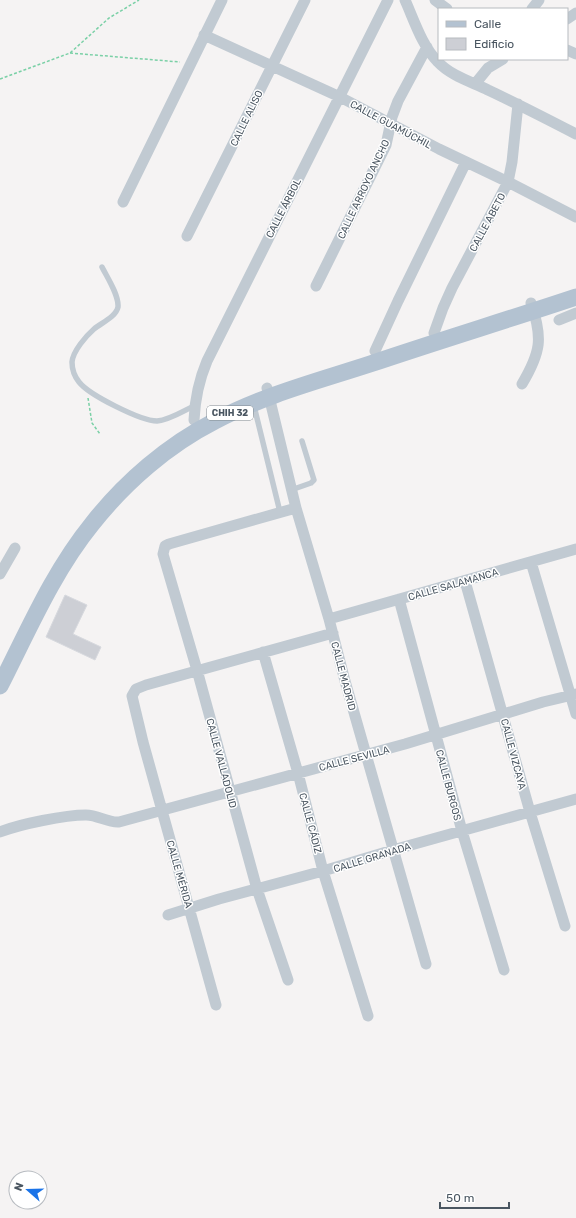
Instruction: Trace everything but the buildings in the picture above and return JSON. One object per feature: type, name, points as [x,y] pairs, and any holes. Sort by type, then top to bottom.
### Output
[{"type":"main road","name":"CHIH 32","points":[[0,664],[61,549],[73,530],[106,490],[136,462],[166,439],[194,413],[263,396],[431,343],[532,307],[576,288]]},
{"type":"main road","name":"CHIH 32","points":[[0,686],[67,559],[88,529],[130,482],[172,447],[205,426],[263,396],[375,351],[434,333],[576,297]]},
{"type":"street","points":[[122,202],[222,0]]},
{"type":"street","name":"CALLE ALISO","points":[[187,236],[305,0]]},
{"type":"street","name":"CALLE ÁRBOL","points":[[194,413],[200,378],[206,361],[388,0]]},
{"type":"street","points":[[405,0],[427,47],[438,63],[475,84],[576,134]]},
{"type":"street","points":[[533,8],[539,0]]},
{"type":"street","name":"CALLE GUAMÚCHIL","points":[[204,35],[340,97],[439,149],[576,217]]},
{"type":"street","name":"CALLE ARROYO ANCHO","points":[[316,286],[383,150],[398,101],[427,47]]},
{"type":"street","points":[[475,84],[491,63]]},
{"type":"street","name":"CALLE ABETO","points":[[434,333],[452,288],[508,182],[512,162],[518,104]]},
{"type":"street","points":[[375,351],[398,300],[466,162]]},
{"type":"street","points":[[522,384],[532,368],[538,351],[539,332],[532,307]]},
{"type":"street","points":[[559,320],[576,313]]},
{"type":"street","name":"CALLE MADRID","points":[[263,396],[329,619],[426,964]]},
{"type":"street","points":[[280,512],[296,508]]},
{"type":"street","name":"CALLE VALLADOLID","points":[[280,512],[175,542],[165,546],[163,554],[197,670],[257,889],[288,980]]},
{"type":"street","points":[[0,574],[15,548]]},
{"type":"street","name":"CALLE SALAMANCA","points":[[329,619],[576,549]]},
{"type":"street","points":[[531,562],[573,695],[576,714]]},
{"type":"street","name":"CALLE VIZCAYA","points":[[465,581],[530,812],[565,926]]},
{"type":"street","name":"CALLE BURGOS","points":[[399,599],[462,832],[504,970]]},
{"type":"street","points":[[197,670],[333,633]]},
{"type":"street","name":"CALLE CÁDIZ","points":[[263,652],[298,773],[323,871],[368,1016]]},
{"type":"street","name":"CALLE MÉRIDA","points":[[197,670],[146,685],[136,689],[132,696],[143,742],[216,1005]]},
{"type":"street","name":"CALLE SEVILLA","points":[[0,832],[78,815],[94,816],[114,822],[131,819],[573,695]]},
{"type":"street","name":"CALLE GRANADA","points":[[168,916],[189,908],[576,799]]},
{"type":"lane","points":[[102,267],[112,286],[117,300],[117,310],[86,338],[76,352],[72,361],[74,372],[79,382],[88,390],[143,418],[153,420],[165,419],[194,413]]},
{"type":"lane","points":[[263,396],[280,512]]},
{"type":"lane","points":[[291,490],[311,483],[314,480],[302,441]]},
{"type":"path","points":[[0,79],[70,53],[110,18],[139,0]]},
{"type":"path","points":[[70,53],[191,63]]},
{"type":"path","points":[[88,390],[88,404],[92,423],[100,434]]}]
